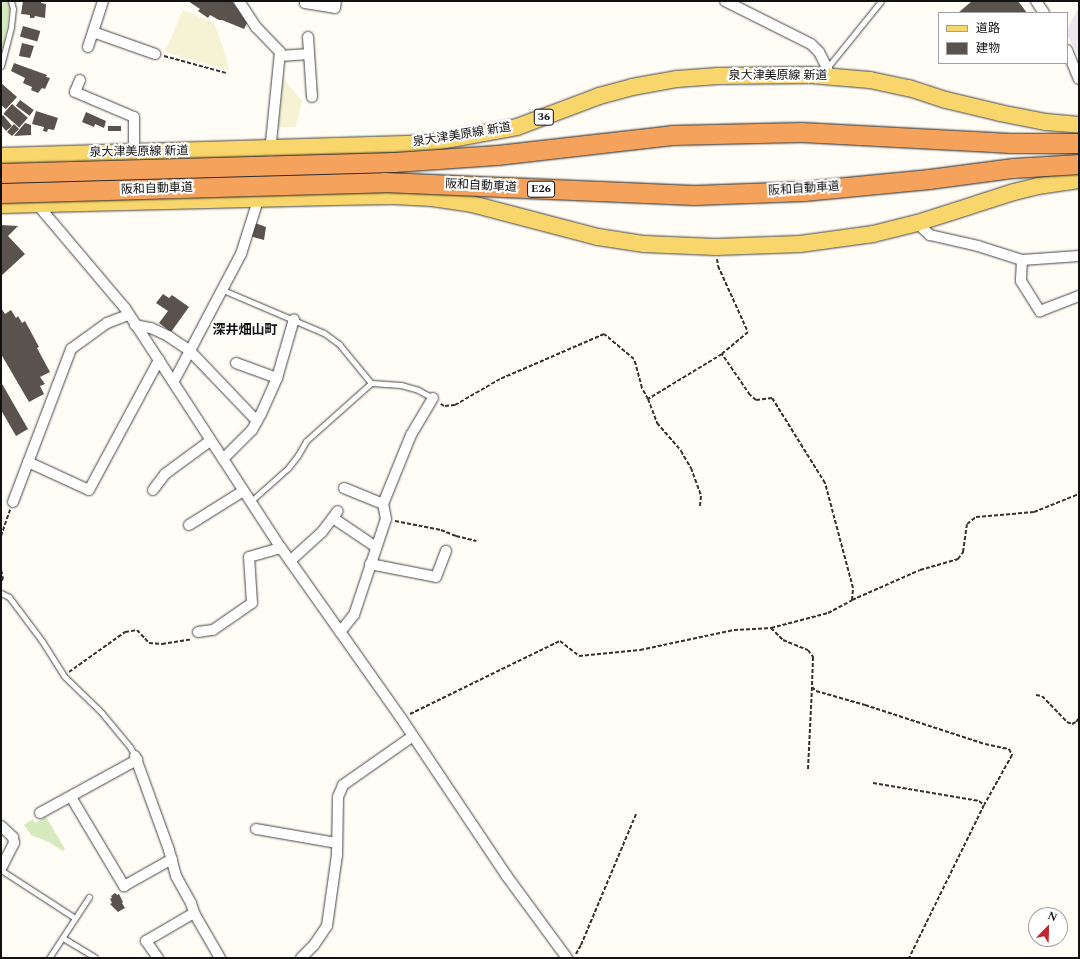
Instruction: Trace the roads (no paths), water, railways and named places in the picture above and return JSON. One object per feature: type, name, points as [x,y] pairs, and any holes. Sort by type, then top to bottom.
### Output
[{"type":"highway","name":"阪和自動車道","points":[[1,173],[394,162],[497,155],[672,135],[801,132],[1010,142],[1079,143]]},
{"type":"highway","name":"阪和自動車道","points":[[1,193],[384,182],[694,196],[804,190],[929,179],[1013,168],[1079,164]]},
{"type":"main road","name":"泉大津美原線 新道","points":[[1,156],[431,143],[517,127],[599,96],[632,87],[677,79],[827,72],[909,88],[946,100],[1038,121],[1079,125]]},
{"type":"main road","points":[[1,205],[259,198],[393,196],[432,198],[472,204],[562,229],[598,237],[644,244],[716,247],[800,244],[873,234],[917,223],[1014,192],[1038,186],[1079,180]]},
{"type":"street","points":[[88,47],[102,1]]},
{"type":"street","points":[[174,381],[223,290],[240,254],[259,198],[271,148],[280,52],[256,27],[239,1]]},
{"type":"street","points":[[305,1],[304,3],[335,8],[336,1]]},
{"type":"street","points":[[725,1],[811,44],[819,52],[827,72]]},
{"type":"street","points":[[1036,1],[1043,12]]},
{"type":"street","points":[[93,32],[155,54]]},
{"type":"street","points":[[308,37],[312,97]]},
{"type":"street","points":[[1068,52],[1079,79]]},
{"type":"street","points":[[280,56],[309,54]]},
{"type":"street","points":[[80,80],[75,92],[134,117],[134,152]]},
{"type":"street","points":[[37,204],[125,308],[128,315],[174,381],[222,460],[281,548],[401,718],[506,875],[567,958]]},
{"type":"street","points":[[917,223],[930,235],[978,246],[1022,260],[1079,256]]},
{"type":"street","points":[[1022,260],[1021,281],[1040,311],[1079,296]]},
{"type":"street","points":[[13,502],[72,349],[107,323],[128,315]]},
{"type":"street","points":[[222,460],[252,430],[257,421],[277,378],[294,319]]},
{"type":"street","points":[[136,325],[151,328],[162,333],[190,351],[257,421]]},
{"type":"street","points":[[28,462],[89,490],[159,360]]},
{"type":"street","points":[[236,363],[277,378]]},
{"type":"street","points":[[340,632],[354,616],[386,519],[383,504],[411,435],[433,398]]},
{"type":"street","points":[[153,490],[165,474],[210,441]]},
{"type":"street","points":[[344,488],[383,504]]},
{"type":"street","points":[[189,525],[243,491]]},
{"type":"street","points":[[290,561],[322,532],[336,515],[376,547]]},
{"type":"street","points":[[198,632],[213,630],[252,603],[249,557],[281,548]]},
{"type":"street","points":[[370,564],[436,577],[446,551]]},
{"type":"street","points":[[301,958],[314,945],[327,926],[337,843],[338,797],[343,785],[413,736]]},
{"type":"street","points":[[40,813],[71,797],[136,758],[172,859],[176,876],[192,903],[194,913],[220,958]]},
{"type":"street","points":[[71,797],[124,886],[172,859]]},
{"type":"street","points":[[1,826],[13,837],[14,843],[1,869]]},
{"type":"street","points":[[256,829],[337,843]]},
{"type":"street","points":[[158,958],[146,941],[194,913]]},
{"type":"lane","points":[[1,66],[12,27],[13,9],[11,1]]},
{"type":"lane","points":[[827,72],[881,1]]},
{"type":"lane","points":[[223,290],[324,333],[339,344],[371,383]]},
{"type":"lane","points":[[250,502],[288,468],[298,456],[306,441],[371,383],[401,385],[418,390],[433,398]]},
{"type":"lane","points":[[1,593],[9,596],[42,641],[64,676],[101,712],[130,747],[136,758]]},
{"type":"lane","points":[[1,869],[75,918]]},
{"type":"lane","points":[[49,958],[89,897]]},
{"type":"lane","points":[[63,938],[95,957]]},
{"type":"district","name":"深井畑山町","points":[[245,330]]}]
